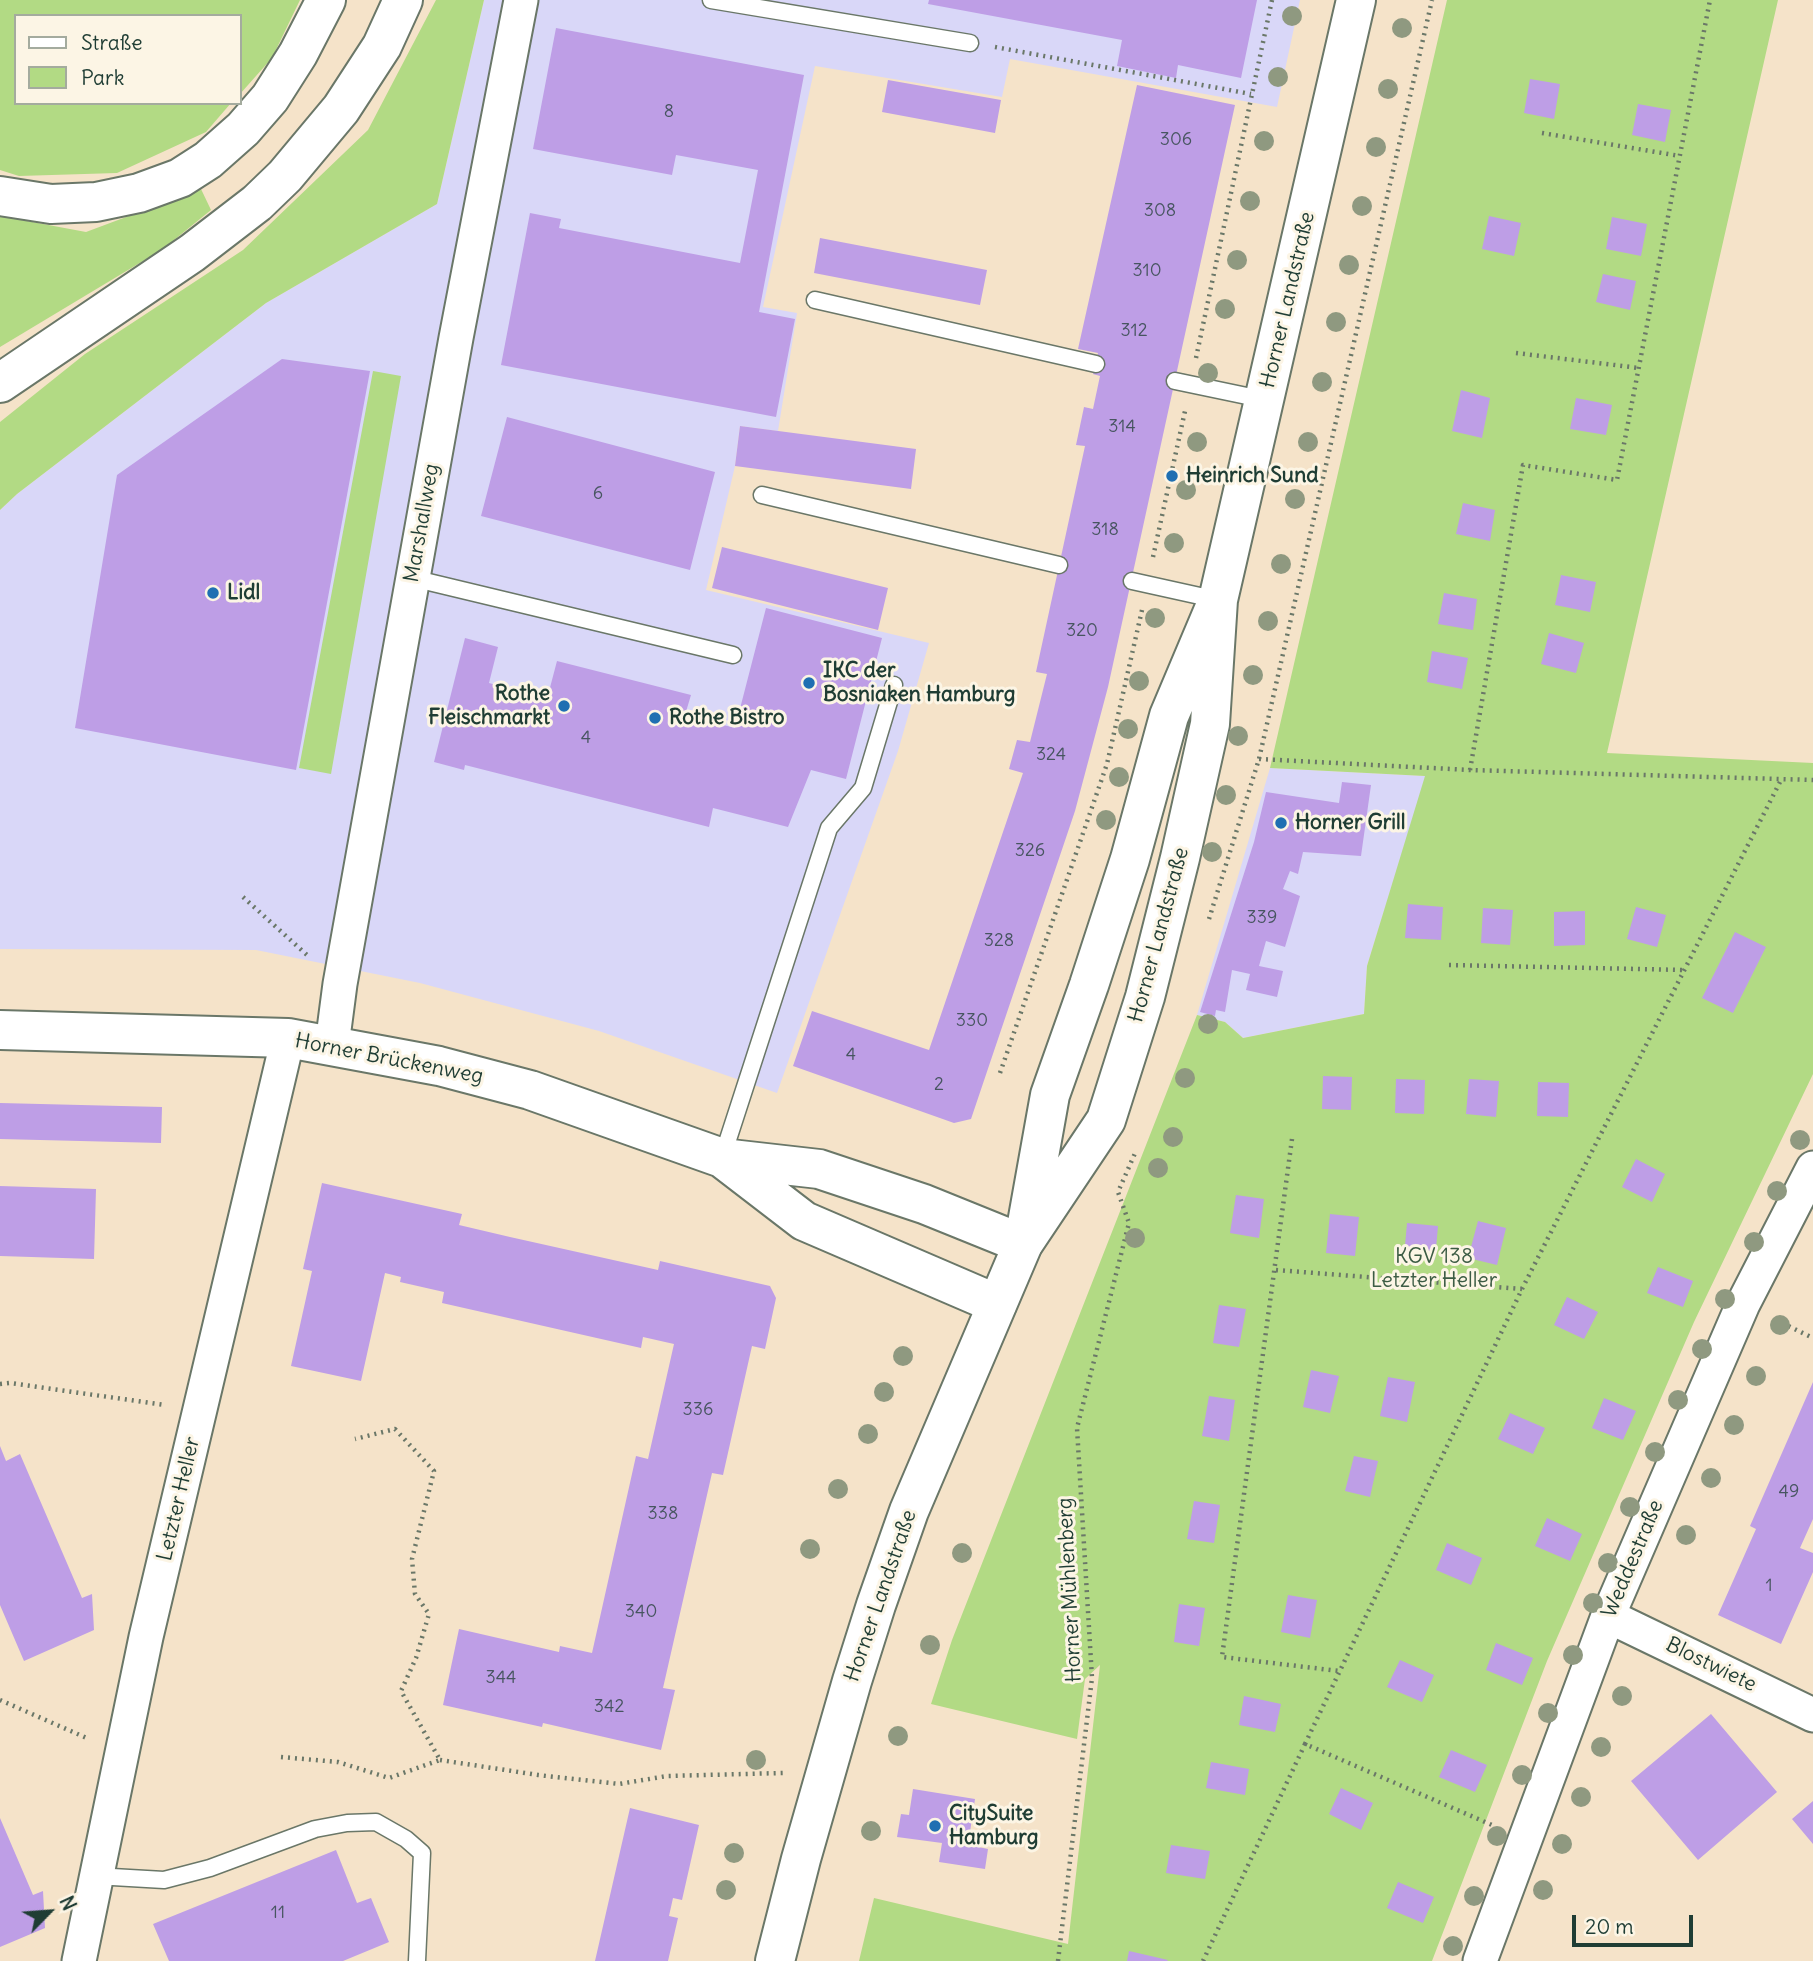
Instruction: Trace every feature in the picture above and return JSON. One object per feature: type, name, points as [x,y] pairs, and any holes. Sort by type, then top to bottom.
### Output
[{"type":"main road","points":[[0,196],[51,204],[96,202],[139,193],[180,178],[208,160],[243,129],[270,98],[298,54],[326,0]]},
{"type":"main road","points":[[0,383],[192,253],[257,203],[285,176],[341,109],[382,46],[404,0]]},
{"type":"main road","name":"Horner Landstraße","points":[[1023,1244],[1050,1095],[1130,859],[1169,716],[1218,600],[1356,0]]},
{"type":"main road","name":"Horner Landstraße","points":[[775,1961],[826,1771],[876,1605],[909,1511],[1023,1244],[1106,1120],[1145,997],[1210,724],[1218,600]]},
{"type":"main road","name":"Horner Brückenweg","points":[[0,1030],[288,1038],[439,1066],[530,1090],[722,1158],[819,1169],[924,1204],[1023,1244]]},
{"type":"main road","name":"Horner Brückenweg","points":[[722,1158],[804,1221],[996,1304]]},
{"type":"street","name":"Marshallweg","points":[[332,1045],[340,984],[412,579],[522,1]]},
{"type":"street","name":"Letzter Heller","points":[[79,1961],[120,1753],[288,1038]]},
{"type":"street","name":"Weddestraße","points":[[1480,1961],[1608,1616],[1743,1304],[1813,1168]]},
{"type":"street","name":"Blostwiete","points":[[1608,1616],[1813,1715]]},
{"type":"lane","points":[[711,0],[970,43]]},
{"type":"lane","points":[[815,300],[1096,364]]},
{"type":"lane","points":[[1183,383],[1266,400]]},
{"type":"lane","points":[[762,495],[1059,565]]},
{"type":"lane","points":[[412,579],[733,655]]},
{"type":"lane","points":[[1140,582],[1218,600]]},
{"type":"lane","points":[[722,1158],[829,828],[863,788],[894,685]]},
{"type":"lane","points":[[96,1876],[164,1880],[210,1868],[315,1829],[347,1823],[376,1822],[406,1839],[422,1853],[417,1961]]},
{"type":"path","points":[[1000,1073],[1107,764],[1140,582],[1272,0]]},
{"type":"path","points":[[1206,928],[1259,759],[1432,0]]},
{"type":"path","points":[[1470,770],[1523,465],[1617,480],[1710,0]]},
{"type":"path","points":[[970,43],[1251,94]]},
{"type":"path","points":[[1542,133],[1680,156]]},
{"type":"path","points":[[1516,352],[1639,368]]},
{"type":"path","points":[[1259,759],[1470,770],[1813,780]]},
{"type":"path","points":[[1203,1961],[1522,1289],[1782,778]]},
{"type":"path","points":[[243,897],[340,984]]},
{"type":"path","points":[[1449,965],[1685,970]]},
{"type":"path","points":[[1292,1139],[1222,1657],[1339,1671]]},
{"type":"path","name":"Horner Mühlenberg","points":[[1058,1961],[1092,1678],[1077,1428],[1129,1223],[1118,1192],[1138,1147]]},
{"type":"path","points":[[1276,1270],[1522,1289]]},
{"type":"path","points":[[0,1384],[10,1383],[200,1409]]},
{"type":"path","points":[[355,1439],[395,1430],[434,1471],[412,1559],[415,1594],[429,1614],[416,1658],[401,1691],[440,1760]]},
{"type":"path","points":[[0,1700],[120,1753]]},
{"type":"path","points":[[1305,1744],[1526,1839]]},
{"type":"path","points":[[281,1757],[338,1762],[389,1778],[440,1760],[619,1784],[667,1776],[826,1771]]},
{"type":"shaded area","points":[[484,0],[1300,0],[1277,107],[1010,59],[1002,97],[815,66],[763,307],[797,313],[778,431],[740,426],[735,466],[706,590],[929,643],[898,751],[777,1093],[599,1031],[420,983],[256,950],[0,949],[0,510],[17,494],[266,303],[437,204]]},
{"type":"shaded area","points":[[1270,768],[1426,776],[1367,966],[1364,1014],[1243,1038],[1225,1022],[1197,1015]]},
{"type":"green space","points":[[0,0],[300,0],[272,58],[242,92],[242,14],[14,14],[14,105],[229,105],[206,132],[117,173],[19,176],[0,170]]},
{"type":"green space","points":[[436,0],[484,0],[437,204],[266,303],[17,494],[0,510],[0,422],[85,354],[243,250],[368,130]]},
{"type":"green space","name":"KGV 138 Letzter Heller","points":[[1447,0],[1778,0],[1607,753],[1813,763],[1813,1074],[1694,1322],[1547,1661],[1432,1961],[859,1961],[874,1898],[1068,1944],[1100,1665],[1085,1679],[1077,1739],[931,1704],[952,1640],[1197,1015],[1225,1022],[1243,1038],[1364,1014],[1367,966],[1425,776],[1270,768]]},
{"type":"green space","points":[[201,189],[211,210],[163,249],[0,347],[0,216],[86,232]]},
{"type":"green space","points":[[373,371],[401,376],[331,774],[299,768]]},
{"type":"building","points":[[929,0],[1257,0],[1241,78],[1178,65],[1176,78],[1117,66],[1122,40],[928,4]]},
{"type":"building","points":[[556,28],[804,75],[759,312],[795,319],[776,417],[501,365],[530,213],[561,219],[559,228],[740,263],[758,170],[676,155],[672,175],[533,149]]},
{"type":"building","points":[[1530,79],[1560,84],[1554,119],[1524,113]]},
{"type":"building","points":[[888,80],[1001,100],[995,133],[882,112]]},
{"type":"building","points":[[1137,85],[1235,105],[1108,687],[1075,811],[971,1119],[954,1123],[793,1066],[812,1011],[929,1050],[1023,773],[1009,769],[1017,740],[1030,742],[1047,674],[1036,672],[1085,446],[1076,445],[1084,407],[1093,409],[1100,376],[1093,374],[1098,353],[1078,349]]},
{"type":"building","points":[[1638,104],[1671,110],[1665,142],[1632,135]]},
{"type":"building","points":[[1489,216],[1521,223],[1514,256],[1482,249]]},
{"type":"building","points":[[1612,217],[1647,224],[1641,256],[1606,249]]},
{"type":"building","points":[[820,238],[987,270],[980,305],[814,273]]},
{"type":"building","points":[[1603,274],[1636,281],[1630,310],[1596,302]]},
{"type":"building","name":"Lidl","points":[[282,359],[370,371],[296,770],[75,728],[117,475]]},
{"type":"building","points":[[1461,390],[1490,398],[1482,438],[1452,431]]},
{"type":"building","points":[[1576,398],[1612,405],[1606,435],[1570,429]]},
{"type":"building","points":[[507,417],[715,472],[690,570],[481,516]]},
{"type":"building","points":[[740,426],[916,449],[911,489],[735,466]]},
{"type":"building","points":[[1463,503],[1495,510],[1490,541],[1456,534]]},
{"type":"building","points":[[722,547],[888,588],[878,630],[712,588]]},
{"type":"building","points":[[1561,575],[1596,582],[1590,612],[1555,605]]},
{"type":"building","points":[[1444,593],[1477,599],[1473,630],[1438,624]]},
{"type":"building","points":[[766,608],[882,638],[846,779],[811,770],[788,827],[713,808],[709,827],[465,765],[464,770],[434,762],[465,638],[498,647],[489,683],[547,699],[557,661],[691,695],[685,715],[735,728]]},
{"type":"building","points":[[1549,633],[1584,643],[1576,673],[1541,664]]},
{"type":"building","points":[[1432,651],[1468,658],[1462,689],[1427,682]]},
{"type":"building","points":[[1342,782],[1371,785],[1361,856],[1303,852],[1298,874],[1290,871],[1283,889],[1300,896],[1285,947],[1266,941],[1259,966],[1283,971],[1277,997],[1246,990],[1250,974],[1232,970],[1225,1012],[1216,1010],[1215,1016],[1200,1012],[1254,842],[1266,792],[1339,803]]},
{"type":"building","points":[[1408,904],[1443,907],[1441,940],[1405,938]]},
{"type":"building","points":[[1636,907],[1666,915],[1657,947],[1627,939]]},
{"type":"building","points":[[1483,908],[1513,910],[1510,945],[1481,943]]},
{"type":"building","points":[[1585,911],[1585,945],[1554,946],[1554,912]]},
{"type":"building","points":[[1735,932],[1766,947],[1733,1013],[1702,998]]},
{"type":"building","points":[[1323,1076],[1352,1077],[1351,1110],[1322,1109]]},
{"type":"building","points":[[1396,1079],[1425,1080],[1424,1114],[1395,1113]]},
{"type":"building","points":[[1469,1079],[1499,1081],[1496,1117],[1466,1114]]},
{"type":"building","points":[[1538,1082],[1569,1083],[1568,1117],[1537,1116]]},
{"type":"building","points":[[0,1103],[162,1107],[161,1143],[0,1139]]},
{"type":"building","points":[[1636,1159],[1665,1174],[1652,1202],[1622,1187]]},
{"type":"building","points":[[322,1183],[462,1214],[459,1225],[510,1237],[658,1270],[660,1261],[770,1286],[776,1298],[765,1349],[752,1346],[723,1475],[712,1473],[663,1688],[675,1690],[661,1750],[543,1723],[542,1727],[443,1705],[459,1629],[559,1652],[560,1646],[592,1653],[636,1456],[648,1459],[674,1344],[643,1337],[641,1348],[442,1303],[444,1292],[400,1282],[401,1277],[385,1273],[361,1381],[291,1366],[312,1271],[303,1269]]},
{"type":"building","points":[[0,1186],[96,1189],[94,1259],[0,1256]]},
{"type":"building","points":[[1236,1195],[1264,1199],[1259,1238],[1230,1233]]},
{"type":"building","points":[[1330,1214],[1359,1217],[1355,1256],[1326,1253]]},
{"type":"building","points":[[1478,1221],[1506,1228],[1497,1265],[1468,1258]]},
{"type":"building","points":[[1407,1223],[1438,1226],[1435,1260],[1404,1257]]},
{"type":"building","points":[[1658,1267],[1693,1281],[1683,1307],[1647,1293]]},
{"type":"building","points":[[1567,1297],[1598,1312],[1584,1339],[1554,1325]]},
{"type":"building","points":[[1219,1305],[1246,1309],[1239,1347],[1213,1343]]},
{"type":"building","points":[[1311,1370],[1339,1376],[1330,1413],[1303,1407]]},
{"type":"building","points":[[1388,1377],[1415,1382],[1407,1422],[1380,1416]]},
{"type":"building","points":[[1813,1382],[1813,1519],[1800,1548],[1813,1553],[1813,1572],[1781,1644],[1718,1615],[1756,1529],[1750,1526]]},
{"type":"building","points":[[1209,1396],[1235,1400],[1229,1441],[1202,1436]]},
{"type":"building","points":[[1604,1398],[1636,1411],[1623,1440],[1592,1428]]},
{"type":"building","points":[[1510,1413],[1545,1428],[1533,1454],[1498,1439]]},
{"type":"building","points":[[0,1446],[6,1461],[20,1454],[82,1598],[92,1594],[94,1630],[24,1661],[0,1605]]},
{"type":"building","points":[[1354,1456],[1378,1461],[1370,1497],[1345,1491]]},
{"type":"building","points":[[1194,1501],[1220,1505],[1214,1543],[1187,1539]]},
{"type":"building","points":[[1547,1518],[1582,1534],[1570,1561],[1535,1546]]},
{"type":"building","points":[[1447,1543],[1482,1558],[1471,1585],[1436,1570]]},
{"type":"building","points":[[1288,1595],[1317,1600],[1310,1638],[1281,1632]]},
{"type":"building","points":[[1179,1604],[1205,1608],[1199,1646],[1174,1642]]},
{"type":"building","points":[[1496,1643],[1533,1658],[1522,1685],[1486,1670]]},
{"type":"building","points":[[1400,1660],[1434,1675],[1422,1702],[1387,1687]]},
{"type":"building","points":[[1244,1696],[1281,1704],[1275,1732],[1239,1725]]},
{"type":"building","points":[[1711,1714],[1777,1792],[1698,1860],[1631,1781]]},
{"type":"building","points":[[1451,1750],[1487,1765],[1475,1792],[1439,1777]]},
{"type":"building","points":[[1211,1762],[1249,1769],[1245,1795],[1206,1788]]},
{"type":"building","points":[[1341,1788],[1373,1803],[1361,1830],[1329,1814]]},
{"type":"building","name":"CitySuite Hamburg","points":[[913,1789],[975,1799],[968,1845],[988,1849],[985,1869],[939,1862],[942,1843],[897,1837],[901,1814],[909,1815]]},
{"type":"building","points":[[1813,1801],[1813,1844],[1792,1819]]},
{"type":"building","points":[[630,1808],[699,1825],[682,1900],[673,1898],[669,1916],[678,1918],[668,1961],[595,1961]]},
{"type":"building","points":[[0,1818],[33,1895],[43,1891],[45,1928],[0,1947]]},
{"type":"building","points":[[1171,1845],[1210,1851],[1205,1879],[1166,1873]]},
{"type":"building","points":[[336,1850],[357,1903],[371,1898],[389,1942],[343,1961],[169,1961],[153,1924]]},
{"type":"building","points":[[1398,1882],[1434,1897],[1423,1923],[1387,1908]]},
{"type":"building","points":[[1129,1951],[1168,1960],[1127,1961]]},
{"type":"place","name":"Heinrich Sund","points":[[1172,476]]},
{"type":"place","name":"Lidl","points":[[213,593]]},
{"type":"place","name":"IKC der Bosniaken Hamburg","points":[[809,683]]},
{"type":"place","name":"Rothe Fleischmarkt","points":[[564,706]]},
{"type":"place","name":"Rothe Bistro","points":[[655,718]]},
{"type":"place","name":"Horner Grill","points":[[1281,823]]},
{"type":"place","name":"CitySuite Hamburg","points":[[935,1826]]}]
